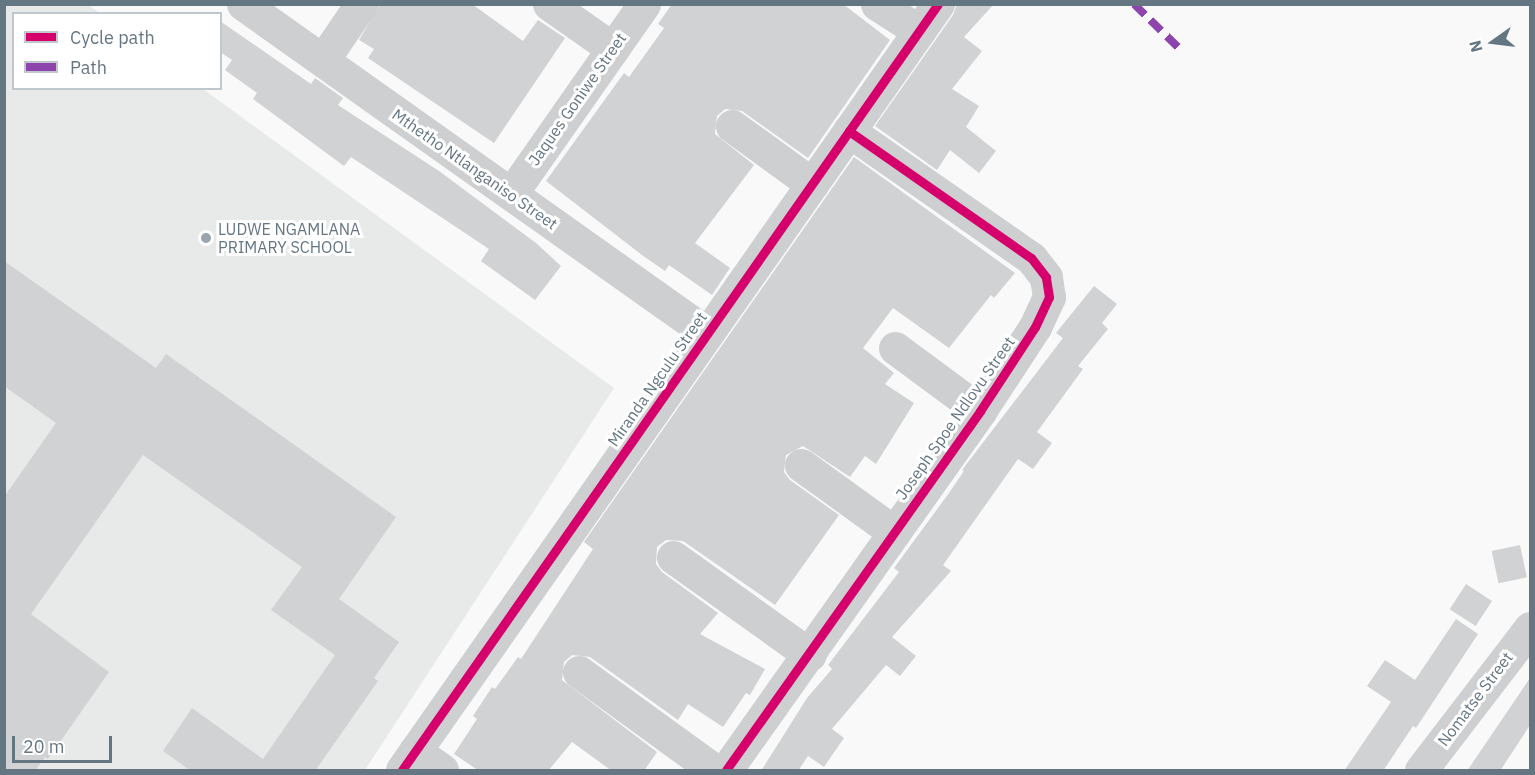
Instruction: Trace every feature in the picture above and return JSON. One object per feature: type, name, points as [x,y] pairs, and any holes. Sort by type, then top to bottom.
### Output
[{"type":"street","name":"Mthetho Ntlanganiso Street","points":[[243,4],[707,333]]},
{"type":"street","points":[[322,60],[361,4]]},
{"type":"street","points":[[549,4],[613,49]]},
{"type":"street","name":"Jaques Goniwe Street","points":[[511,194],[644,4]]},
{"type":"street","points":[[877,4],[919,31]]},
{"type":"street","name":"Miranda Ngculu Street","points":[[409,761],[938,4]]},
{"type":"street","points":[[732,126],[812,184]]},
{"type":"street","name":"Joseph Spoe Ndlovu Street","points":[[726,771],[980,411],[1047,306],[1046,277],[1031,258],[849,131]]},
{"type":"street","name":"Joseph Spoe Ndlovu Street","points":[[895,348],[980,411]]},
{"type":"street","points":[[801,465],[894,532]]},
{"type":"street","points":[[673,557],[810,655]]},
{"type":"street","name":"Nomatse Street","points":[[1422,770],[1530,628]]},
{"type":"street","points":[[579,672],[714,771]]},
{"type":"street","points":[[409,761],[442,771]]},
{"type":"shaded area","name":"LUDWE NGAMLANA PRIMARY SCHOOL","points":[[5,5],[88,5],[98,12],[12,12],[12,90],[204,90],[614,388],[365,770],[5,770]]},
{"type":"building","points":[[380,4],[472,4],[523,41],[538,20],[565,38],[494,143],[368,58],[374,49],[359,40]]},
{"type":"building","points":[[672,4],[843,4],[890,40],[808,158],[742,111],[725,109],[717,116],[715,134],[754,165],[695,243],[730,268],[712,295],[669,265],[665,271],[546,181],[624,73],[629,77],[664,28],[658,24]]},
{"type":"building","points":[[957,4],[994,4],[964,37],[982,51],[952,89],[979,106],[966,127],[996,151],[979,173],[950,150],[937,170],[875,126],[953,15]]},
{"type":"building","points":[[222,22],[311,84],[315,78],[343,98],[338,105],[439,171],[536,243],[561,266],[535,300],[481,261],[489,249],[351,157],[344,166],[253,99],[257,93],[225,70],[232,60],[222,53]]},
{"type":"building","points":[[854,157],[1015,273],[994,298],[991,295],[949,348],[893,308],[863,348],[894,373],[885,384],[914,403],[876,464],[865,456],[850,477],[803,446],[786,455],[784,472],[790,480],[839,515],[775,605],[683,541],[666,540],[657,547],[656,564],[662,572],[718,613],[700,634],[765,669],[750,695],[746,693],[723,727],[688,704],[678,720],[590,657],[572,655],[564,662],[562,680],[657,752],[644,771],[612,771],[572,742],[548,771],[479,771],[454,754],[477,719],[473,716],[492,687],[495,689],[518,657],[521,659],[593,549],[584,542]]},
{"type":"building","points":[[4,261],[156,368],[166,354],[396,517],[339,599],[399,642],[374,678],[378,681],[315,771],[191,771],[163,751],[192,708],[263,759],[335,655],[271,610],[302,567],[143,455],[31,614],[109,672],[48,759],[45,757],[35,771],[4,771],[4,497],[56,423],[4,386]]},
{"type":"building","points":[[1094,286],[1117,304],[1102,323],[1108,329],[1078,366],[1083,369],[1037,432],[1052,443],[1033,469],[1018,459],[943,565],[951,571],[892,637],[916,656],[900,676],[886,665],[832,729],[844,738],[824,767],[808,756],[798,771],[761,771],[807,698],[832,669],[828,665],[899,572],[894,568],[949,493],[964,471],[962,470],[1063,338],[1056,333]]},
{"type":"building","points":[[1520,545],[1527,577],[1498,583],[1492,551]]},
{"type":"building","points":[[1466,584],[1492,601],[1476,626],[1450,609]]},
{"type":"building","points":[[1456,619],[1478,634],[1416,728],[1413,726],[1383,771],[1344,771],[1391,702],[1367,686],[1385,660],[1415,680]]},
{"type":"building","points":[[1530,678],[1530,725],[1500,771],[1467,771]]},
{"type":"marked path","points":[[1134,4],[1180,49]]},
{"type":"cycle path","points":[[402,770],[938,4]]},
{"type":"cycle path","points":[[726,770],[980,411],[1035,327],[1049,297],[1046,277],[1031,258],[849,131]]},
{"type":"place","name":"LUDWE NGAMLANA PRIMARY SCHOOL","points":[[206,238]]}]
